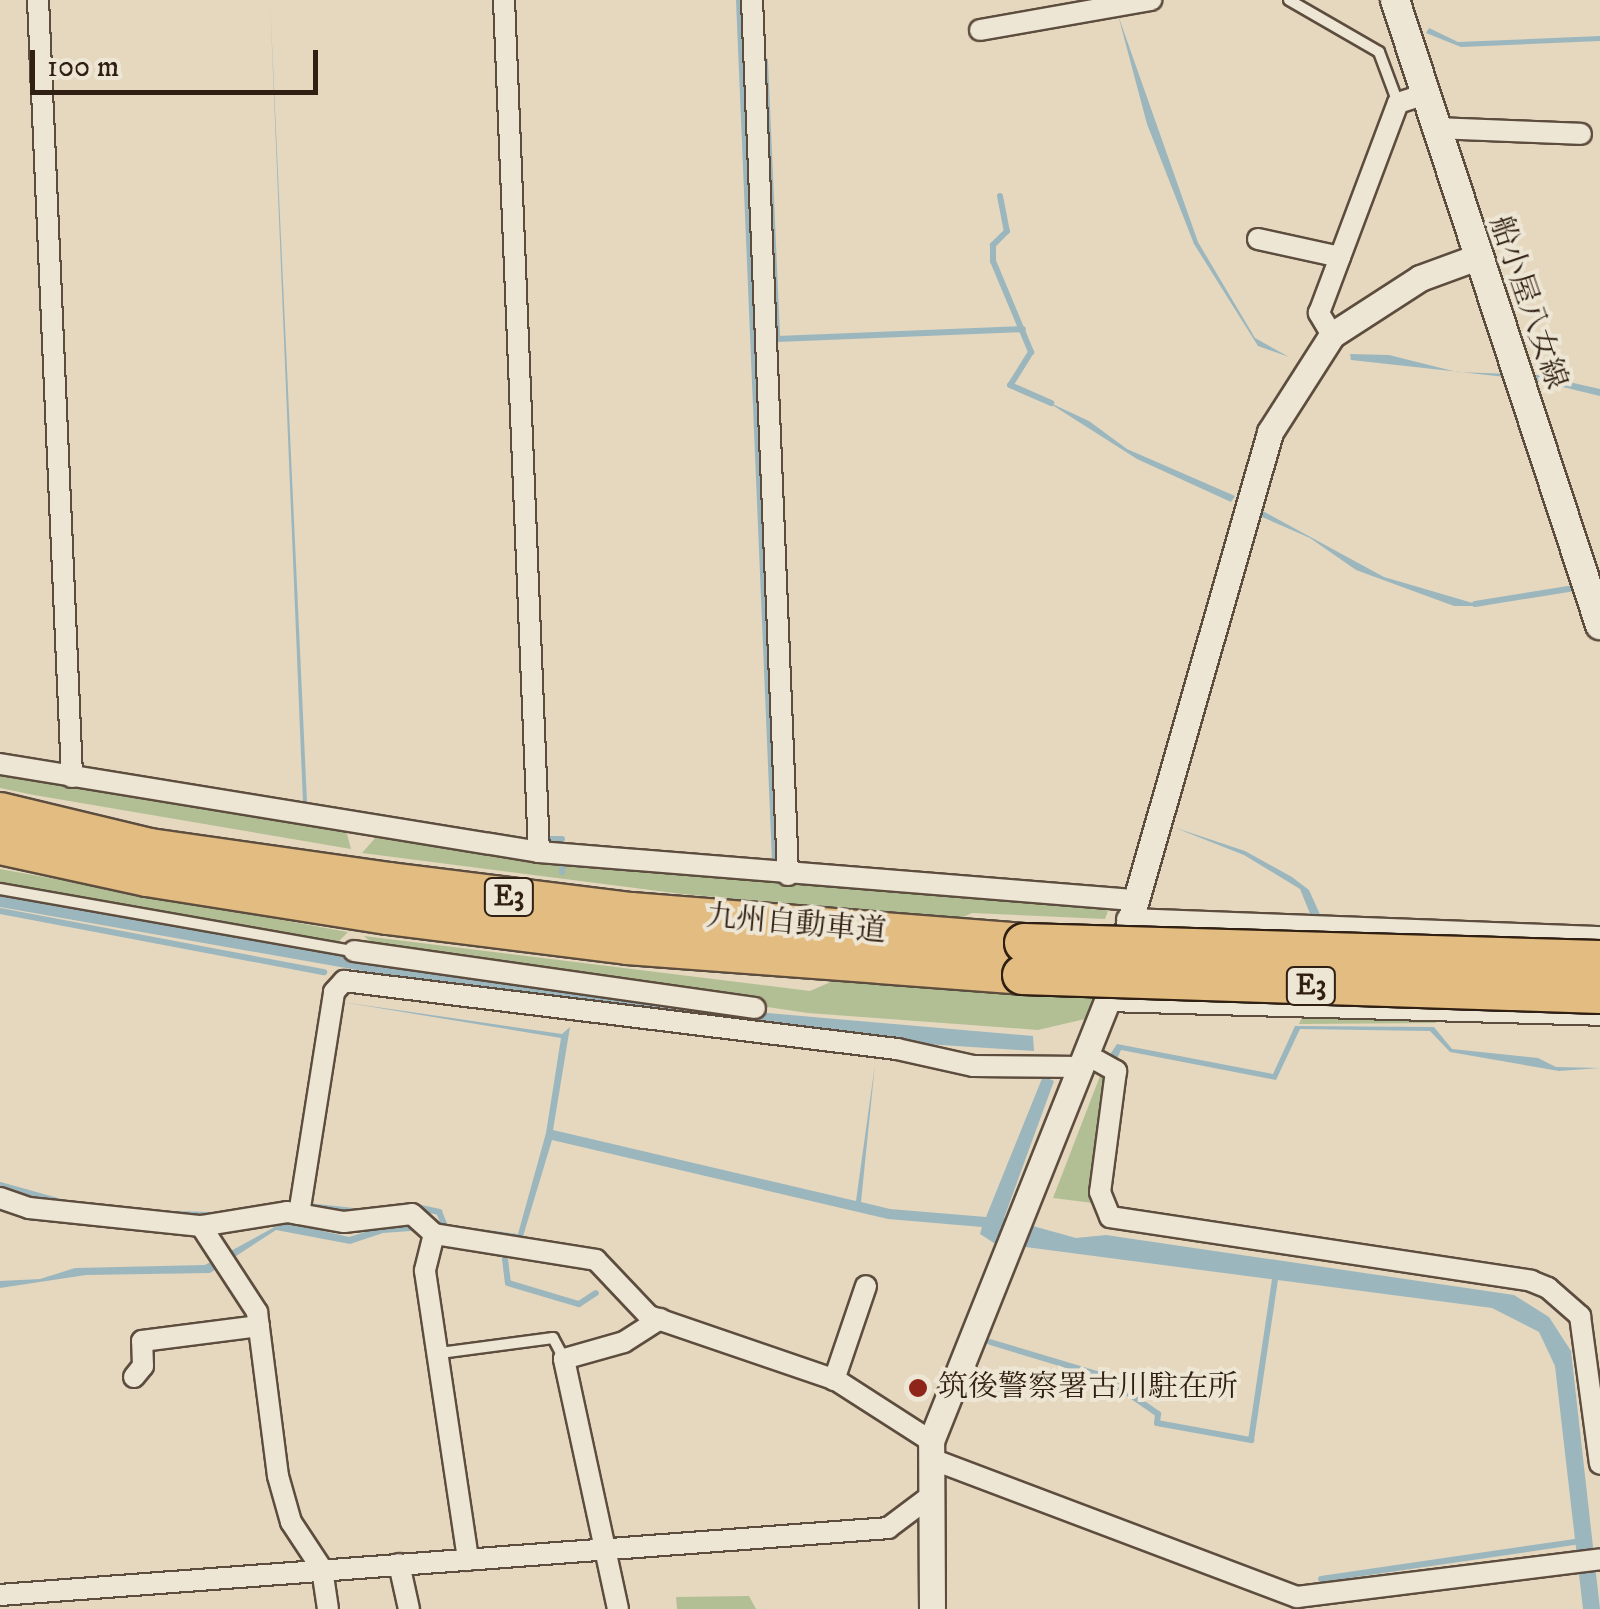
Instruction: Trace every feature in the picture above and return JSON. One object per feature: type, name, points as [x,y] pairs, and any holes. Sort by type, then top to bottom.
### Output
[{"type":"highway","name":"九州自動車道","points":[[0,812],[150,848],[390,882],[1023,959],[1600,960]]},
{"type":"highway","name":"九州自動車道","points":[[0,844],[147,877],[387,915],[626,945],[1023,959],[1600,994]]},
{"type":"main road","name":"船小屋八女線","points":[[1395,0],[1410,99],[1433,128],[1598,610]]},
{"type":"street","points":[[38,0],[72,777]]},
{"type":"street","points":[[504,0],[539,852]]},
{"type":"street","points":[[752,0],[788,874]]},
{"type":"street","points":[[980,30],[1151,0]]},
{"type":"street","points":[[1332,335],[1318,313],[1410,99]]},
{"type":"street","points":[[1433,128],[1581,134]]},
{"type":"street","points":[[1258,238],[1340,257]]},
{"type":"street","points":[[932,1609],[933,1450],[1009,1249],[1090,1064],[1250,487],[1270,432],[1332,335],[1420,278],[1477,257]]},
{"type":"street","points":[[0,764],[539,852],[1130,909],[1600,937]]},
{"type":"street","points":[[354,951],[755,1008]]},
{"type":"street","points":[[299,1214],[334,992],[344,981],[897,1048],[972,1066],[1090,1064],[1116,1070],[1100,1192],[1110,1218],[1531,1280],[1548,1288],[1580,1316],[1600,1464]]},
{"type":"street","points":[[1107,1002],[1600,1015]]},
{"type":"street","points":[[0,1198],[30,1208],[201,1226],[299,1214],[344,1222],[412,1214],[434,1234],[596,1260],[660,1319],[834,1380],[933,1450],[1291,1602],[1600,1559]]},
{"type":"street","points":[[201,1226],[259,1326],[278,1476],[291,1522],[322,1568],[328,1609]]},
{"type":"street","points":[[434,1234],[425,1271],[468,1560]]},
{"type":"street","points":[[834,1380],[866,1286]]},
{"type":"street","points":[[618,1609],[610,1551],[564,1359],[624,1342],[660,1319]]},
{"type":"street","points":[[134,1377],[143,1366],[142,1341],[259,1326]]},
{"type":"street","points":[[0,1595],[888,1528],[932,1495]]},
{"type":"street","points":[[399,1564],[410,1609]]},
{"type":"lane","points":[[1289,0],[1379,52],[1410,99]]},
{"type":"lane","points":[[0,888],[354,951]]},
{"type":"lane","points":[[440,1353],[553,1338],[564,1359]]},
{"type":"green space","points":[[0,773],[346,830],[351,849],[0,788]]},
{"type":"green space","points":[[377,836],[526,860],[1086,902],[1108,911],[1105,919],[972,913],[959,919],[682,894],[362,853]]},
{"type":"green space","points":[[0,869],[348,932],[335,945],[0,886]]},
{"type":"green space","points":[[364,936],[810,991],[833,981],[1094,994],[1085,1019],[1038,1030],[808,1013],[379,949]]},
{"type":"green space","points":[[1305,1010],[1438,1013],[1436,1023],[1299,1024]]},
{"type":"green space","points":[[1100,1076],[1107,1082],[1093,1203],[1053,1198]]},
{"type":"green space","points":[[749,1596],[756,1609],[677,1609],[676,1597]]},
{"type":"water","points":[[270,0],[307,802],[529,838],[211,795],[82,771],[303,803]]},
{"type":"water","points":[[736,0],[742,0],[778,861],[772,861]]},
{"type":"water","points":[[1118,15],[1198,242],[1255,338],[1289,357],[1258,346],[1194,244],[1147,124]]},
{"type":"water","points":[[1429,28],[1458,42],[1600,36],[1600,41],[1461,47],[1426,33]]},
{"type":"water","points":[[1350,354],[1389,355],[1454,371],[1351,360]]},
{"type":"water","points":[[1463,372],[1538,375],[1600,389],[1600,396],[1534,380]]},
{"type":"water","points":[[1046,401],[1089,421],[1127,449],[1235,496],[1231,502],[1137,459]]},
{"type":"water","points":[[1261,510],[1384,577],[1483,606],[1454,606],[1356,570],[1310,538],[1260,516]]},
{"type":"water","points":[[1173,827],[1245,851],[1292,877],[1309,890],[1322,919],[1313,921],[1300,889],[1244,855]]},
{"type":"water","points":[[0,894],[444,971],[755,1012],[1033,1036],[1034,1051],[895,1042],[459,988],[0,907]]},
{"type":"water","points":[[342,1002],[562,1034],[570,1027],[553,1130],[856,1201],[875,1064],[861,1202],[890,1209],[986,1217],[1043,1076],[1054,1081],[1004,1218],[1076,1238],[1106,1235],[1514,1295],[1549,1317],[1571,1351],[1600,1609],[1583,1609],[1555,1366],[1539,1332],[1492,1308],[994,1243],[980,1234],[982,1227],[888,1219],[552,1140],[521,1243],[438,1229],[383,1233],[350,1244],[276,1230],[210,1273],[86,1275],[0,1288],[0,1281],[40,1279],[75,1268],[205,1265],[284,1222],[349,1237],[384,1226],[444,1224],[518,1234],[546,1133],[561,1038]]},
{"type":"water","points":[[1295,1026],[1434,1027],[1452,1049],[1538,1058],[1556,1067],[1600,1068],[1559,1071],[1450,1052],[1430,1031],[1300,1029],[1276,1080],[1121,1050],[1117,1059],[1109,1056],[1117,1044],[1273,1074]]},
{"type":"waterway","points":[[765,61],[777,339],[1023,329]]},
{"type":"waterway","points":[[1000,196],[1007,231],[993,245],[993,261],[1031,352],[1010,385],[1051,403]]},
{"type":"waterway","points":[[1475,604],[1581,587]]},
{"type":"waterway","points":[[551,839],[562,839]]},
{"type":"waterway","points":[[562,872],[563,861]]},
{"type":"waterway","points":[[0,911],[324,972]]},
{"type":"waterway","points":[[0,1185],[61,1202]]},
{"type":"waterway","points":[[307,1206],[354,1211]]},
{"type":"waterway","points":[[416,1207],[439,1212],[444,1224]]},
{"type":"waterway","points":[[178,1214],[216,1215]]},
{"type":"waterway","points":[[505,1259],[508,1283],[579,1304],[596,1293]]},
{"type":"waterway","points":[[990,1342],[1103,1376],[1158,1414],[1157,1423],[1251,1440],[1276,1272]]},
{"type":"waterway","points":[[1321,1579],[1582,1541]]},
{"type":"place","name":"筑後警察署古川駐在所","points":[[918,1388]]}]
